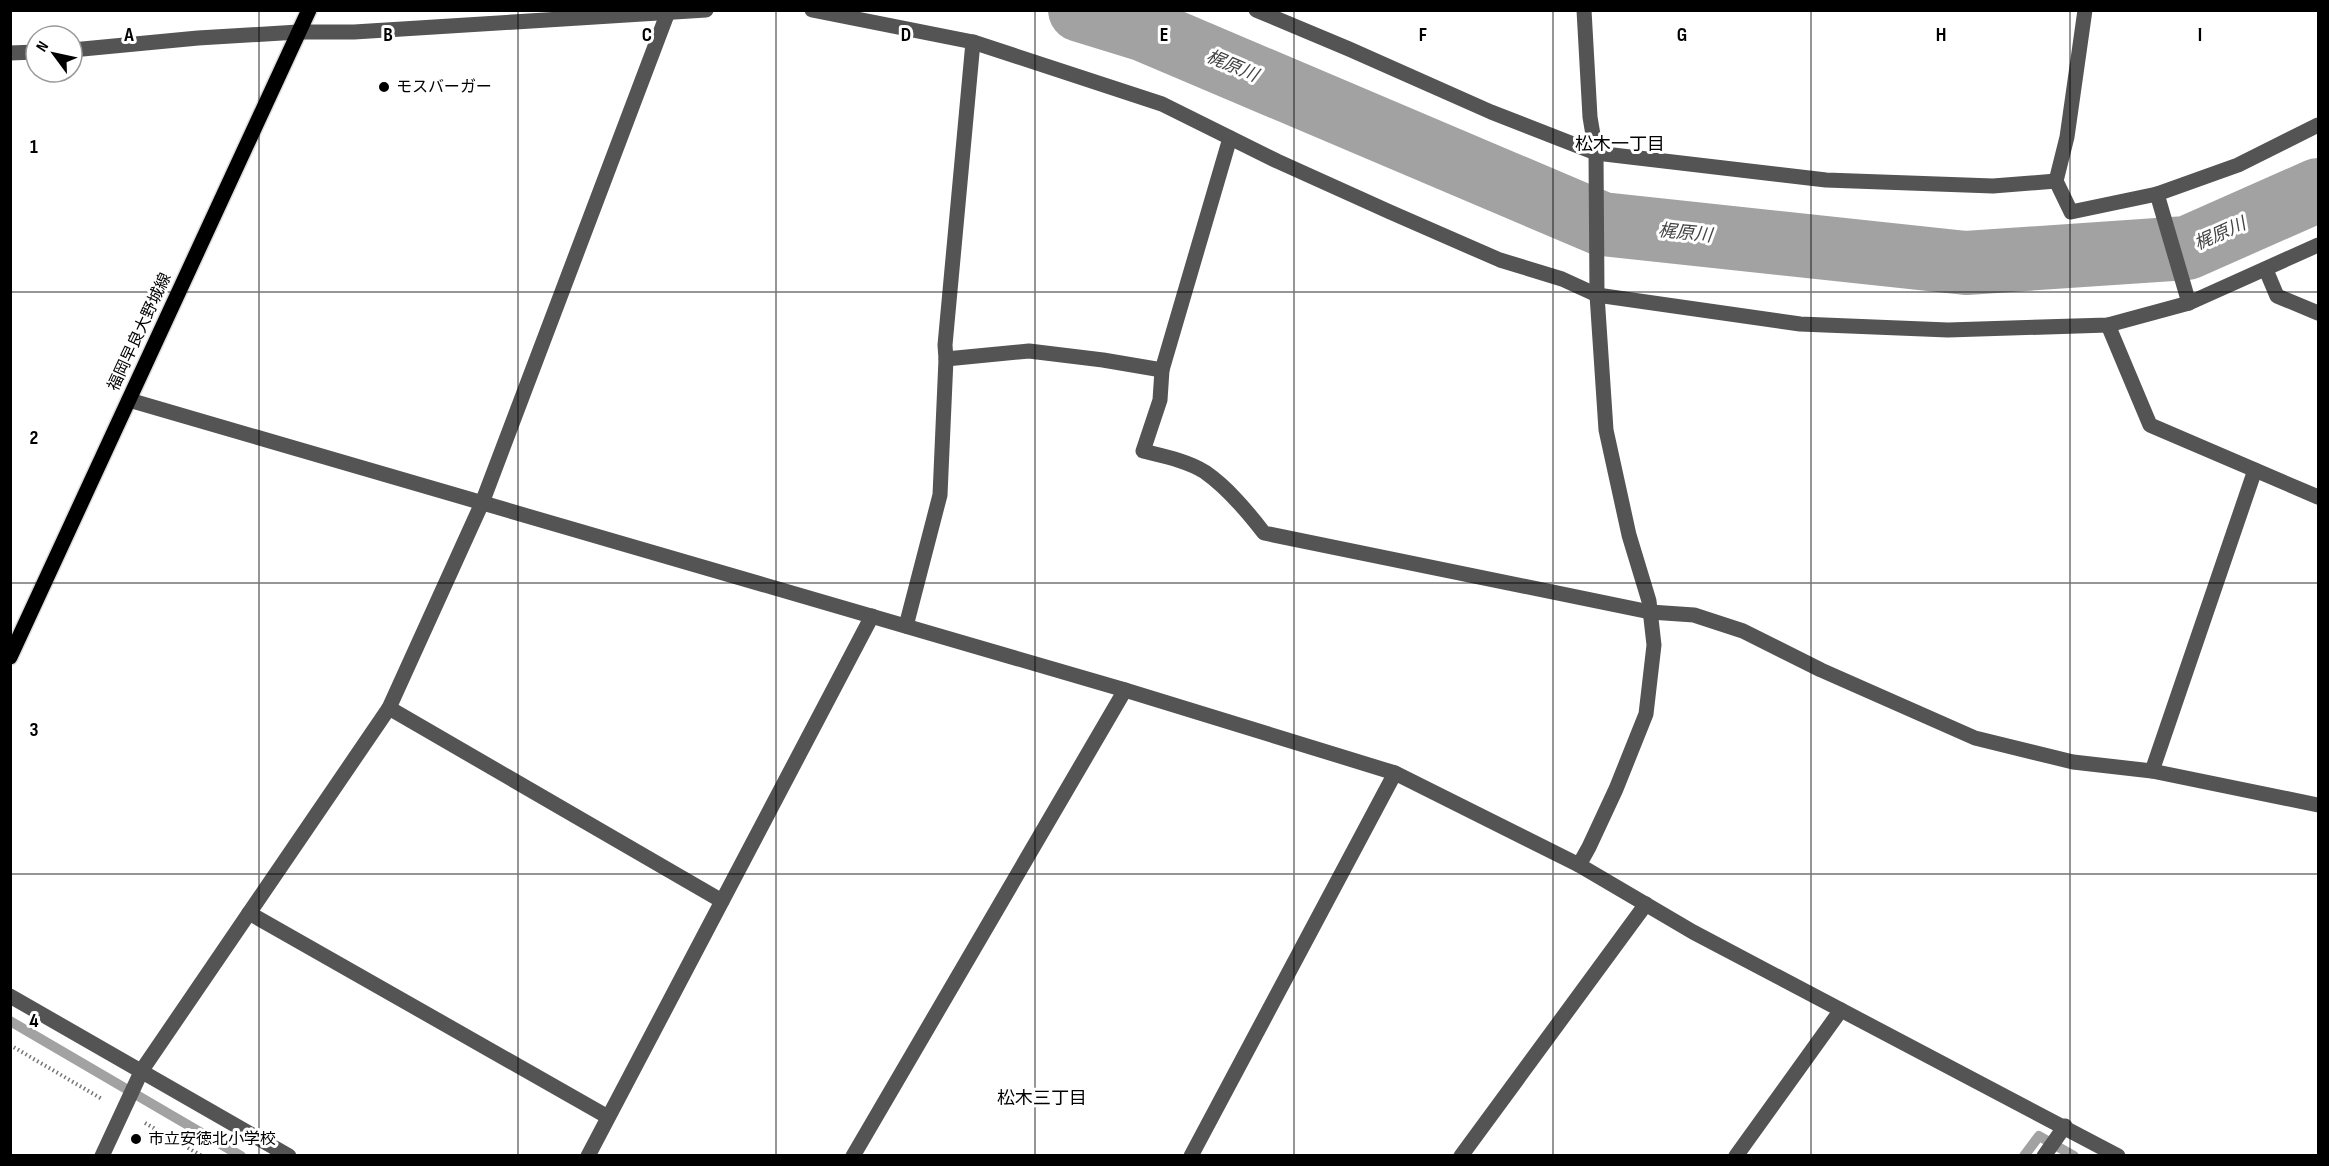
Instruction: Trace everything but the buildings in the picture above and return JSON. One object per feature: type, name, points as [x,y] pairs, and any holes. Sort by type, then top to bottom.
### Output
[{"type":"main road","name":"福岡早良大野城線","points":[[10,657],[303,21]]},
{"type":"street","points":[[84,49],[198,38],[303,21],[354,32],[706,10]]},
{"type":"street","points":[[812,10],[973,42],[1162,104],[1390,212],[1500,260],[1562,279],[1597,295],[1800,324],[1948,330],[2108,325],[2266,270],[2319,245]]},
{"type":"street","points":[[1256,10],[1491,112],[1596,153],[1826,180],[1993,186],[2055,181]]},
{"type":"street","points":[[1579,865],[1611,799],[1646,714],[1654,645],[1649,601],[1629,535],[1606,430],[1597,295],[1596,153],[1590,117],[1584,10]]},
{"type":"street","points":[[2085,10],[2067,137],[2055,181],[2071,212],[2157,198],[2238,165],[2319,125]]},
{"type":"street","points":[[102,1155],[142,1070],[389,708],[482,502],[668,12]]},
{"type":"street","points":[[906,626],[940,495],[945,345],[973,42]]},
{"type":"street","points":[[1230,138],[1162,370],[1160,400],[1143,451],[1204,471],[1224,487],[1264,533],[1650,612],[1694,615],[1743,632],[1821,670],[1975,738],[2073,762],[2152,771],[2319,805]]},
{"type":"street","points":[[2157,198],[2187,298]]},
{"type":"street","points":[[2266,270],[2277,296],[2319,313]]},
{"type":"street","points":[[2108,325],[2150,425],[2319,497]]},
{"type":"street","points":[[946,359],[1029,351],[1162,370]]},
{"type":"street","points":[[129,400],[1125,690],[1395,773],[1579,865],[1703,938],[2118,1155]]},
{"type":"street","points":[[2152,771],[2255,470]]},
{"type":"street","points":[[588,1155],[872,616]]},
{"type":"street","points":[[853,1155],[1125,690]]},
{"type":"street","points":[[389,708],[722,901]]},
{"type":"street","points":[[1191,1155],[1395,773]]},
{"type":"street","points":[[1461,1155],[1646,904]]},
{"type":"street","points":[[249,913],[608,1117]]},
{"type":"street","points":[[10,996],[289,1155]]},
{"type":"street","points":[[1736,1155],[1841,1010]]},
{"type":"street","points":[[2044,1155],[2065,1126]]},
{"type":"waterway","name":"梶原川","points":[[1080,10],[1145,30],[1602,224],[1966,263],[2187,248],[2318,190]]},
{"type":"waterway","points":[[10,1021],[241,1156]]},
{"type":"waterway","points":[[2024,1156],[2039,1136],[2074,1156]]},
{"type":"place","name":"モスバーガー","points":[[384,87]]},
{"type":"place","name":"市立安徳北小学校","points":[[136,1139]]},
{"type":"district","name":"松木一丁目","points":[[1620,144]]},
{"type":"district","name":"松木三丁目","points":[[1042,1098]]}]
